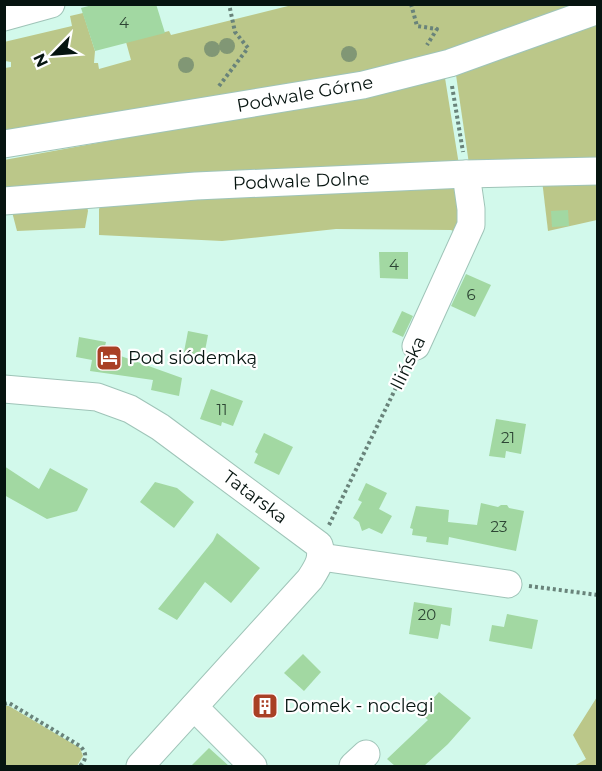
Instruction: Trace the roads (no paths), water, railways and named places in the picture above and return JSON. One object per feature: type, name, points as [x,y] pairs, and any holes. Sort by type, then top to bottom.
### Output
[{"type":"street","points":[[4,17],[51,4]]},
{"type":"street","name":"Podwale Górne","points":[[4,144],[363,85],[450,63],[597,10]]},
{"type":"street","name":"Podwale Dolne","points":[[4,201],[196,186],[466,174],[597,171]]},
{"type":"street","name":"Ilińska","points":[[417,346],[471,225],[466,174]]},
{"type":"street","name":"Tatarska","points":[[4,389],[97,397],[130,409],[160,427],[320,551],[508,584]]},
{"type":"street","points":[[140,766],[310,579],[320,551]]},
{"type":"street","points":[[194,707],[253,766]]},
{"type":"place","name":"Pod siódemką","points":[[109,358]]},
{"type":"place","name":"Domek - noclegi","points":[[265,706]]}]
